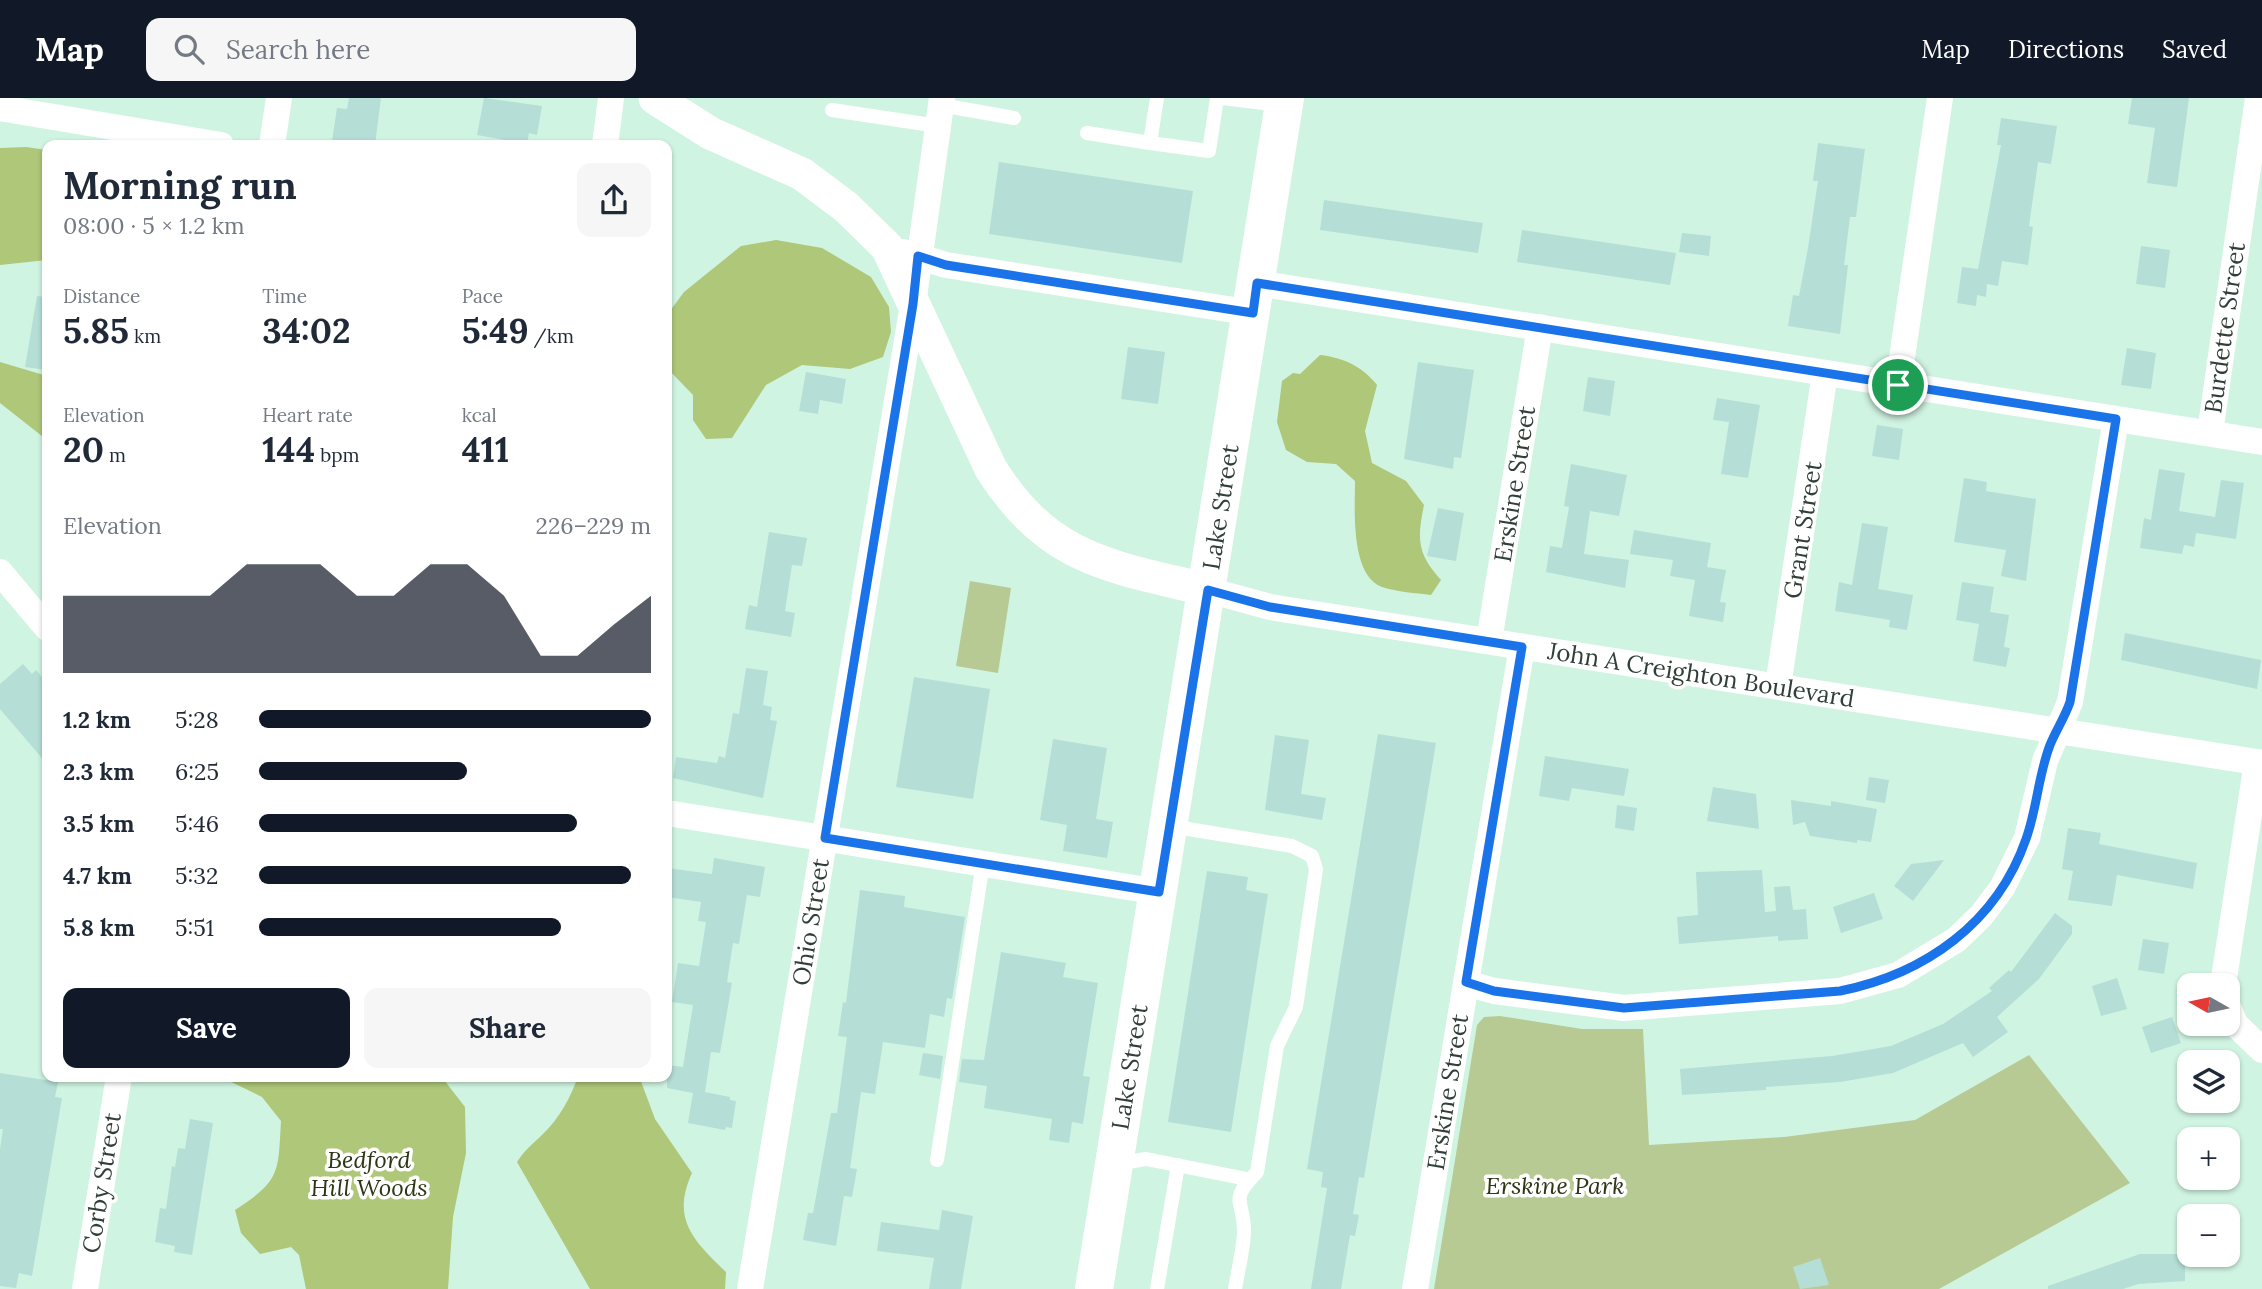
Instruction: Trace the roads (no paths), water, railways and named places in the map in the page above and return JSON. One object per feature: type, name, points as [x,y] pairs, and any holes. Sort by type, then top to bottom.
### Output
[{"type":"main road","name":"Lake Street","points":[[1094,1289],[1255,298],[1284,102]]},
{"type":"street","points":[[273,140],[279,98]]},
{"type":"street","points":[[606,140],[611,98]]},
{"type":"street","name":"John A Creighton Boulevard","points":[[656,98],[710,133],[802,174],[903,252],[913,304],[953,381],[991,469],[1008,496],[1028,519],[1067,548],[1099,563],[1270,607],[2259,762]]},
{"type":"street","points":[[1898,385],[1940,98]]},
{"type":"street","name":"Burdette Street","points":[[2210,433],[2258,98]]},
{"type":"street","points":[[0,108],[191,140]]},
{"type":"street","points":[[941,110],[903,252],[946,265],[1540,327],[2262,442]]},
{"type":"street","name":"Ohio Street","points":[[750,1289],[913,304]]},
{"type":"street","name":"Erskine Street","points":[[1489,641],[1540,327]]},
{"type":"street","name":"Grant Street","points":[[1778,686],[1825,373]]},
{"type":"street","points":[[1466,982],[1494,991],[1624,1008],[1840,991],[1898,975],[1956,940],[1981,916],[2002,888],[2027,838],[2045,761],[2070,702],[2116,419]]},
{"type":"street","points":[[0,572],[42,622]]},
{"type":"street","name":"Erskine Street","points":[[1415,1289],[1522,647]]},
{"type":"street","points":[[2225,973],[2259,762]]},
{"type":"street","points":[[672,814],[1159,892]]},
{"type":"street","points":[[2240,1029],[2262,1050]]},
{"type":"street","name":"Corby Street","points":[[85,1289],[118,1082]]},
{"type":"lane","points":[[1150,143],[1157,98]]},
{"type":"lane","points":[[1087,133],[1209,151],[1219,98],[1284,102]]},
{"type":"lane","points":[[832,110],[941,110],[1014,118]]},
{"type":"lane","points":[[1170,826],[1292,846],[1312,856],[1316,869],[1296,1007],[1277,1046],[1257,1172],[1247,1179],[1240,1195],[1239,1214],[1244,1231],[1235,1289]]},
{"type":"lane","points":[[937,1160],[984,863]]},
{"type":"lane","points":[[1114,1164],[1146,1159],[1247,1179]]},
{"type":"lane","points":[[1157,1289],[1178,1165]]},
{"type":"park label","name":"Bedford Hill Woods","points":[[369,1174]]},
{"type":"park label","name":"Erskine Park","points":[[1555,1186]]}]
